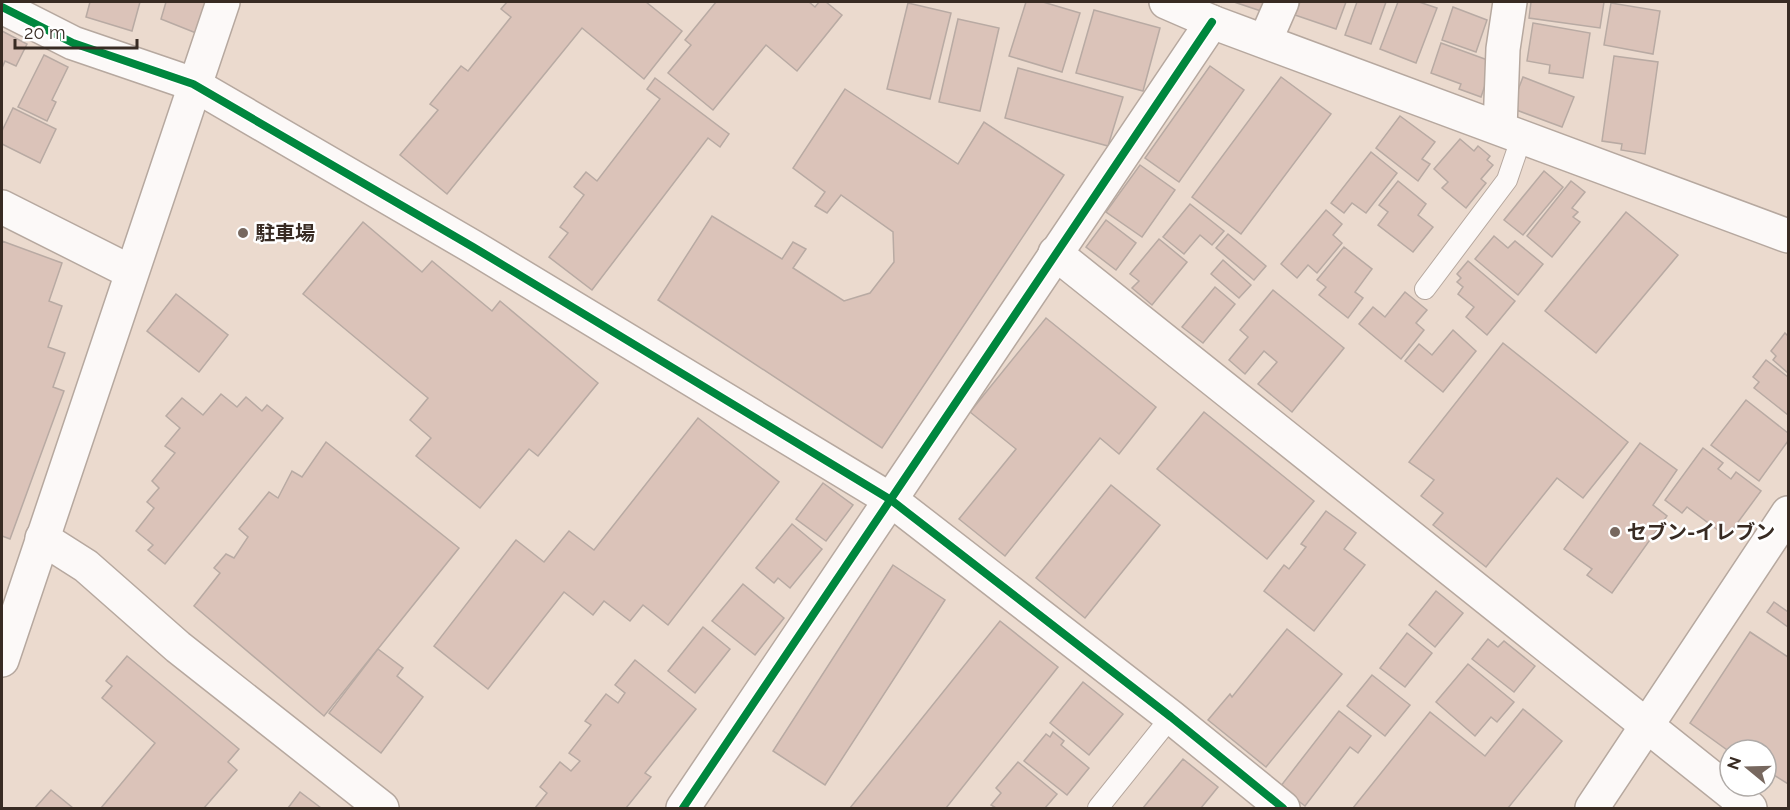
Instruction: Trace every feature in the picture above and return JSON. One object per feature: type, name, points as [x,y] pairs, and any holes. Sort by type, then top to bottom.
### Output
[{"type":"street","points":[[2,660],[193,84],[223,2]]},
{"type":"street","points":[[1166,2],[1212,22],[1788,236]]},
{"type":"street","points":[[1265,41],[1282,2]]},
{"type":"street","points":[[1510,2],[1503,49],[1511,132]]},
{"type":"street","points":[[18,9],[73,43],[193,84],[473,247],[891,500],[1171,717],[1283,808]]},
{"type":"street","points":[[683,808],[1212,22]]},
{"type":"street","points":[[2,207],[131,272]]},
{"type":"street","points":[[1055,253],[1750,808]]},
{"type":"street","points":[[1592,808],[1649,726],[1788,513]]},
{"type":"street","points":[[42,538],[86,566],[178,647],[382,808]]},
{"type":"lane","points":[[1425,289],[1507,180],[1511,132]]},
{"type":"lane","points":[[1098,808],[1171,717]]},
{"type":"building","points":[[90,2],[140,2],[132,31],[86,17]]},
{"type":"building","points":[[166,2],[207,2],[196,33],[161,19]]},
{"type":"building","points":[[507,2],[646,2],[682,31],[644,79],[582,28],[447,194],[400,155],[438,110],[430,104],[461,66],[468,71],[511,17],[501,9]]},
{"type":"building","points":[[716,2],[809,2],[815,7],[819,2],[826,2],[842,15],[797,71],[766,45],[713,110],[668,73],[691,45],[685,40]]},
{"type":"building","points":[[1026,2],[1043,2],[1080,13],[1062,72],[1009,56]]},
{"type":"building","points":[[1234,2],[1268,2],[1264,12]]},
{"type":"building","points":[[1300,2],[1346,2],[1336,29],[1295,15]]},
{"type":"building","points":[[1357,2],[1386,2],[1371,44],[1345,35]]},
{"type":"building","points":[[1398,2],[1419,2],[1437,8],[1416,63],[1380,49]]},
{"type":"building","points":[[1531,2],[1604,2],[1600,28],[1529,18]]},
{"type":"building","points":[[908,3],[951,13],[930,99],[887,89]]},
{"type":"building","points":[[1611,3],[1660,11],[1653,54],[1604,45]]},
{"type":"building","points":[[1453,7],[1487,20],[1476,52],[1442,40]]},
{"type":"building","points":[[1094,10],[1160,28],[1143,91],[1076,73]]},
{"type":"building","points":[[958,19],[999,28],[980,111],[939,102]]},
{"type":"building","points":[[1533,23],[1590,33],[1583,78],[1549,73],[1550,65],[1527,61]]},
{"type":"building","points":[[2,31],[27,44],[16,66],[5,61],[2,68]]},
{"type":"building","points":[[1441,43],[1493,62],[1481,97],[1459,89],[1461,84],[1431,73]]},
{"type":"building","points":[[44,55],[68,67],[52,100],[56,102],[47,121],[18,107]]},
{"type":"building","points":[[1614,56],[1658,62],[1645,154],[1621,150],[1622,144],[1602,141]]},
{"type":"building","points":[[1210,66],[1244,90],[1179,182],[1145,158]]},
{"type":"building","points":[[1018,68],[1123,97],[1108,146],[1005,118]]},
{"type":"building","points":[[1281,77],[1331,114],[1241,234],[1192,197]]},
{"type":"building","points":[[1523,77],[1574,97],[1562,127],[1511,108]]},
{"type":"building","points":[[655,78],[729,134],[720,147],[708,138],[592,290],[549,257],[568,233],[560,227],[584,195],[574,187],[586,172],[597,181],[660,99],[647,89]]},
{"type":"building","points":[[845,89],[958,164],[984,122],[1064,175],[882,448],[658,300],[712,216],[782,259],[793,242],[806,249],[793,268],[844,301],[870,293],[894,262],[893,232],[841,195],[827,213],[815,206],[825,192],[793,168]]},
{"type":"building","points":[[13,108],[56,129],[40,163],[2,144],[2,131]]},
{"type":"building","points":[[1400,116],[1435,142],[1422,159],[1430,164],[1418,181],[1376,148]]},
{"type":"building","points":[[1460,139],[1474,151],[1478,146],[1490,156],[1487,160],[1493,165],[1481,179],[1486,183],[1466,208],[1442,188],[1448,182],[1434,169]]},
{"type":"building","points":[[1371,152],[1397,173],[1366,213],[1352,203],[1344,213],[1331,203]]},
{"type":"building","points":[[1140,165],[1175,190],[1142,237],[1106,212]]},
{"type":"building","points":[[1544,171],[1563,187],[1523,235],[1504,220]]},
{"type":"building","points":[[1398,181],[1426,204],[1418,215],[1433,227],[1413,252],[1378,225],[1388,212],[1379,205]]},
{"type":"building","points":[[1571,181],[1585,192],[1572,208],[1578,212],[1573,217],[1580,222],[1552,257],[1527,236]]},
{"type":"building","points":[[1190,204],[1224,231],[1212,245],[1200,235],[1184,254],[1163,237]]},
{"type":"building","points":[[1326,210],[1342,224],[1333,235],[1342,243],[1317,273],[1308,265],[1297,278],[1281,264]]},
{"type":"building","points":[[1626,212],[1678,255],[1596,353],[1545,311]]},
{"type":"building","points":[[1106,220],[1136,243],[1116,270],[1086,247]]},
{"type":"building","points":[[363,222],[422,272],[432,261],[492,311],[500,301],[598,383],[538,456],[529,449],[480,508],[416,456],[431,438],[410,420],[428,398],[303,294]]},
{"type":"building","points":[[1228,234],[1266,266],[1254,280],[1216,248]]},
{"type":"building","points":[[1494,236],[1508,248],[1515,241],[1543,264],[1518,295],[1475,259]]},
{"type":"building","points":[[1159,239],[1187,262],[1152,305],[1132,288],[1139,281],[1130,274]]},
{"type":"building","points":[[2,241],[62,263],[49,301],[62,306],[48,347],[65,353],[53,387],[64,391],[10,539],[2,536]]},
{"type":"building","points":[[1344,247],[1372,269],[1355,292],[1363,298],[1348,318],[1319,295],[1326,287],[1317,280]]},
{"type":"building","points":[[1223,260],[1251,285],[1239,298],[1211,274]]},
{"type":"building","points":[[1468,261],[1515,301],[1487,335],[1466,317],[1474,307],[1458,294],[1463,287],[1457,282],[1461,278],[1457,274]]},
{"type":"building","points":[[1215,287],[1235,304],[1203,343],[1182,327]]},
{"type":"building","points":[[1273,290],[1344,348],[1292,412],[1258,384],[1277,362],[1264,351],[1245,374],[1229,360],[1248,337],[1240,330]]},
{"type":"building","points":[[1405,292],[1427,310],[1416,323],[1424,330],[1401,359],[1359,324],[1373,307],[1385,317]]},
{"type":"building","points":[[176,294],[228,335],[199,372],[147,331]]},
{"type":"building","points":[[1046,318],[1156,407],[1119,454],[1100,438],[1005,556],[959,519],[1016,449],[970,412]]},
{"type":"building","points":[[1453,330],[1476,351],[1443,392],[1405,361],[1419,344],[1432,355]]},
{"type":"building","points":[[1785,333],[1788,336],[1788,373],[1773,360],[1776,356],[1771,351]]},
{"type":"building","points":[[1503,343],[1628,442],[1583,498],[1557,478],[1486,567],[1433,525],[1443,513],[1421,496],[1434,480],[1409,462]]},
{"type":"building","points":[[1766,360],[1788,377],[1788,415],[1754,388],[1759,382],[1753,377]]},
{"type":"building","points":[[221,394],[237,407],[246,397],[262,411],[267,405],[283,418],[165,564],[148,550],[153,545],[136,531],[154,508],[147,502],[159,488],[152,481],[175,453],[165,446],[180,428],[166,416],[182,398],[203,415]]},
{"type":"building","points":[[1746,400],[1788,433],[1788,441],[1759,481],[1711,445]]},
{"type":"building","points":[[1204,412],[1314,501],[1267,559],[1157,469]]},
{"type":"building","points":[[698,418],[779,482],[668,625],[643,605],[630,621],[604,601],[593,615],[564,592],[488,689],[434,646],[516,540],[544,562],[569,531],[594,550]]},
{"type":"building","points":[[326,442],[459,548],[324,716],[194,606],[220,573],[214,568],[226,554],[234,558],[248,537],[239,529],[269,492],[278,498],[292,471],[302,477]]},
{"type":"building","name":"セブン-イレブン","points":[[1640,443],[1677,470],[1653,505],[1667,516],[1612,593],[1587,575],[1592,569],[1564,549]]},
{"type":"building","points":[[1703,448],[1723,463],[1718,469],[1731,479],[1736,472],[1761,491],[1727,537],[1687,507],[1682,513],[1665,500]]},
{"type":"building","points":[[823,483],[853,505],[826,541],[796,519]]},
{"type":"building","points":[[1111,485],[1160,525],[1085,618],[1036,578]]},
{"type":"building","points":[[1326,511],[1356,533],[1344,549],[1365,565],[1314,631],[1264,591],[1284,565],[1289,569],[1306,547],[1301,544]]},
{"type":"building","points":[[792,524],[822,549],[790,588],[778,578],[774,583],[756,568]]},
{"type":"building","points":[[893,565],[945,600],[825,785],[773,751]]},
{"type":"building","points":[[743,584],[784,618],[755,655],[712,621]]},
{"type":"building","points":[[1436,591],[1463,613],[1435,647],[1409,625]]},
{"type":"building","points":[[1774,602],[1788,612],[1788,627],[1767,612]]},
{"type":"building","points":[[1000,621],[1058,667],[946,808],[850,808]]},
{"type":"building","points":[[703,627],[730,649],[695,693],[668,671]]},
{"type":"building","points":[[1287,629],[1342,674],[1266,767],[1208,720],[1230,694],[1232,697]]},
{"type":"building","points":[[1750,632],[1788,657],[1788,784],[1778,778],[1778,738],[1718,738],[1718,743],[1690,723]]},
{"type":"building","points":[[1407,633],[1432,653],[1405,687],[1380,668]]},
{"type":"building","points":[[1488,639],[1498,647],[1504,641],[1535,666],[1514,692],[1472,659]]},
{"type":"building","points":[[378,649],[403,668],[397,676],[423,697],[381,753],[329,713]]},
{"type":"building","points":[[127,656],[239,749],[228,762],[237,770],[204,808],[101,808],[155,743],[102,698],[112,686],[106,681]]},
{"type":"building","points":[[635,660],[696,709],[645,773],[651,777],[626,808],[535,808],[547,793],[540,787],[560,762],[571,771],[580,761],[569,753],[591,725],[585,721],[606,694],[618,703],[625,693],[615,685]]},
{"type":"building","points":[[1468,664],[1514,702],[1497,722],[1491,717],[1475,736],[1436,702]]},
{"type":"building","points":[[1372,675],[1410,705],[1385,736],[1347,706]]},
{"type":"building","points":[[1083,682],[1123,714],[1089,755],[1050,723]]},
{"type":"building","points":[[1523,709],[1562,741],[1508,808],[1353,808],[1430,712],[1485,756]]},
{"type":"building","points":[[1339,711],[1371,736],[1358,753],[1350,747],[1305,806],[1280,787]]},
{"type":"building","points":[[1053,732],[1064,741],[1061,745],[1089,768],[1067,795],[1024,761],[1046,734],[1050,737]]},
{"type":"building","points":[[1183,759],[1218,787],[1201,808],[1143,808]]},
{"type":"building","points":[[1018,762],[1057,794],[1045,808],[996,808],[991,805],[1001,793],[996,788]]},
{"type":"building","points":[[51,790],[73,808],[35,808]]},
{"type":"building","points":[[300,792],[321,808],[288,808]]},
{"type":"cycle path","points":[[2,7],[73,43],[193,84],[473,247],[891,500],[1171,717],[1283,808]]},
{"type":"cycle path","points":[[683,808],[1212,22]]},
{"type":"place","name":"駐車場","points":[[243,233]]},
{"type":"place","name":"セブン-イレブン","points":[[1615,532]]}]
